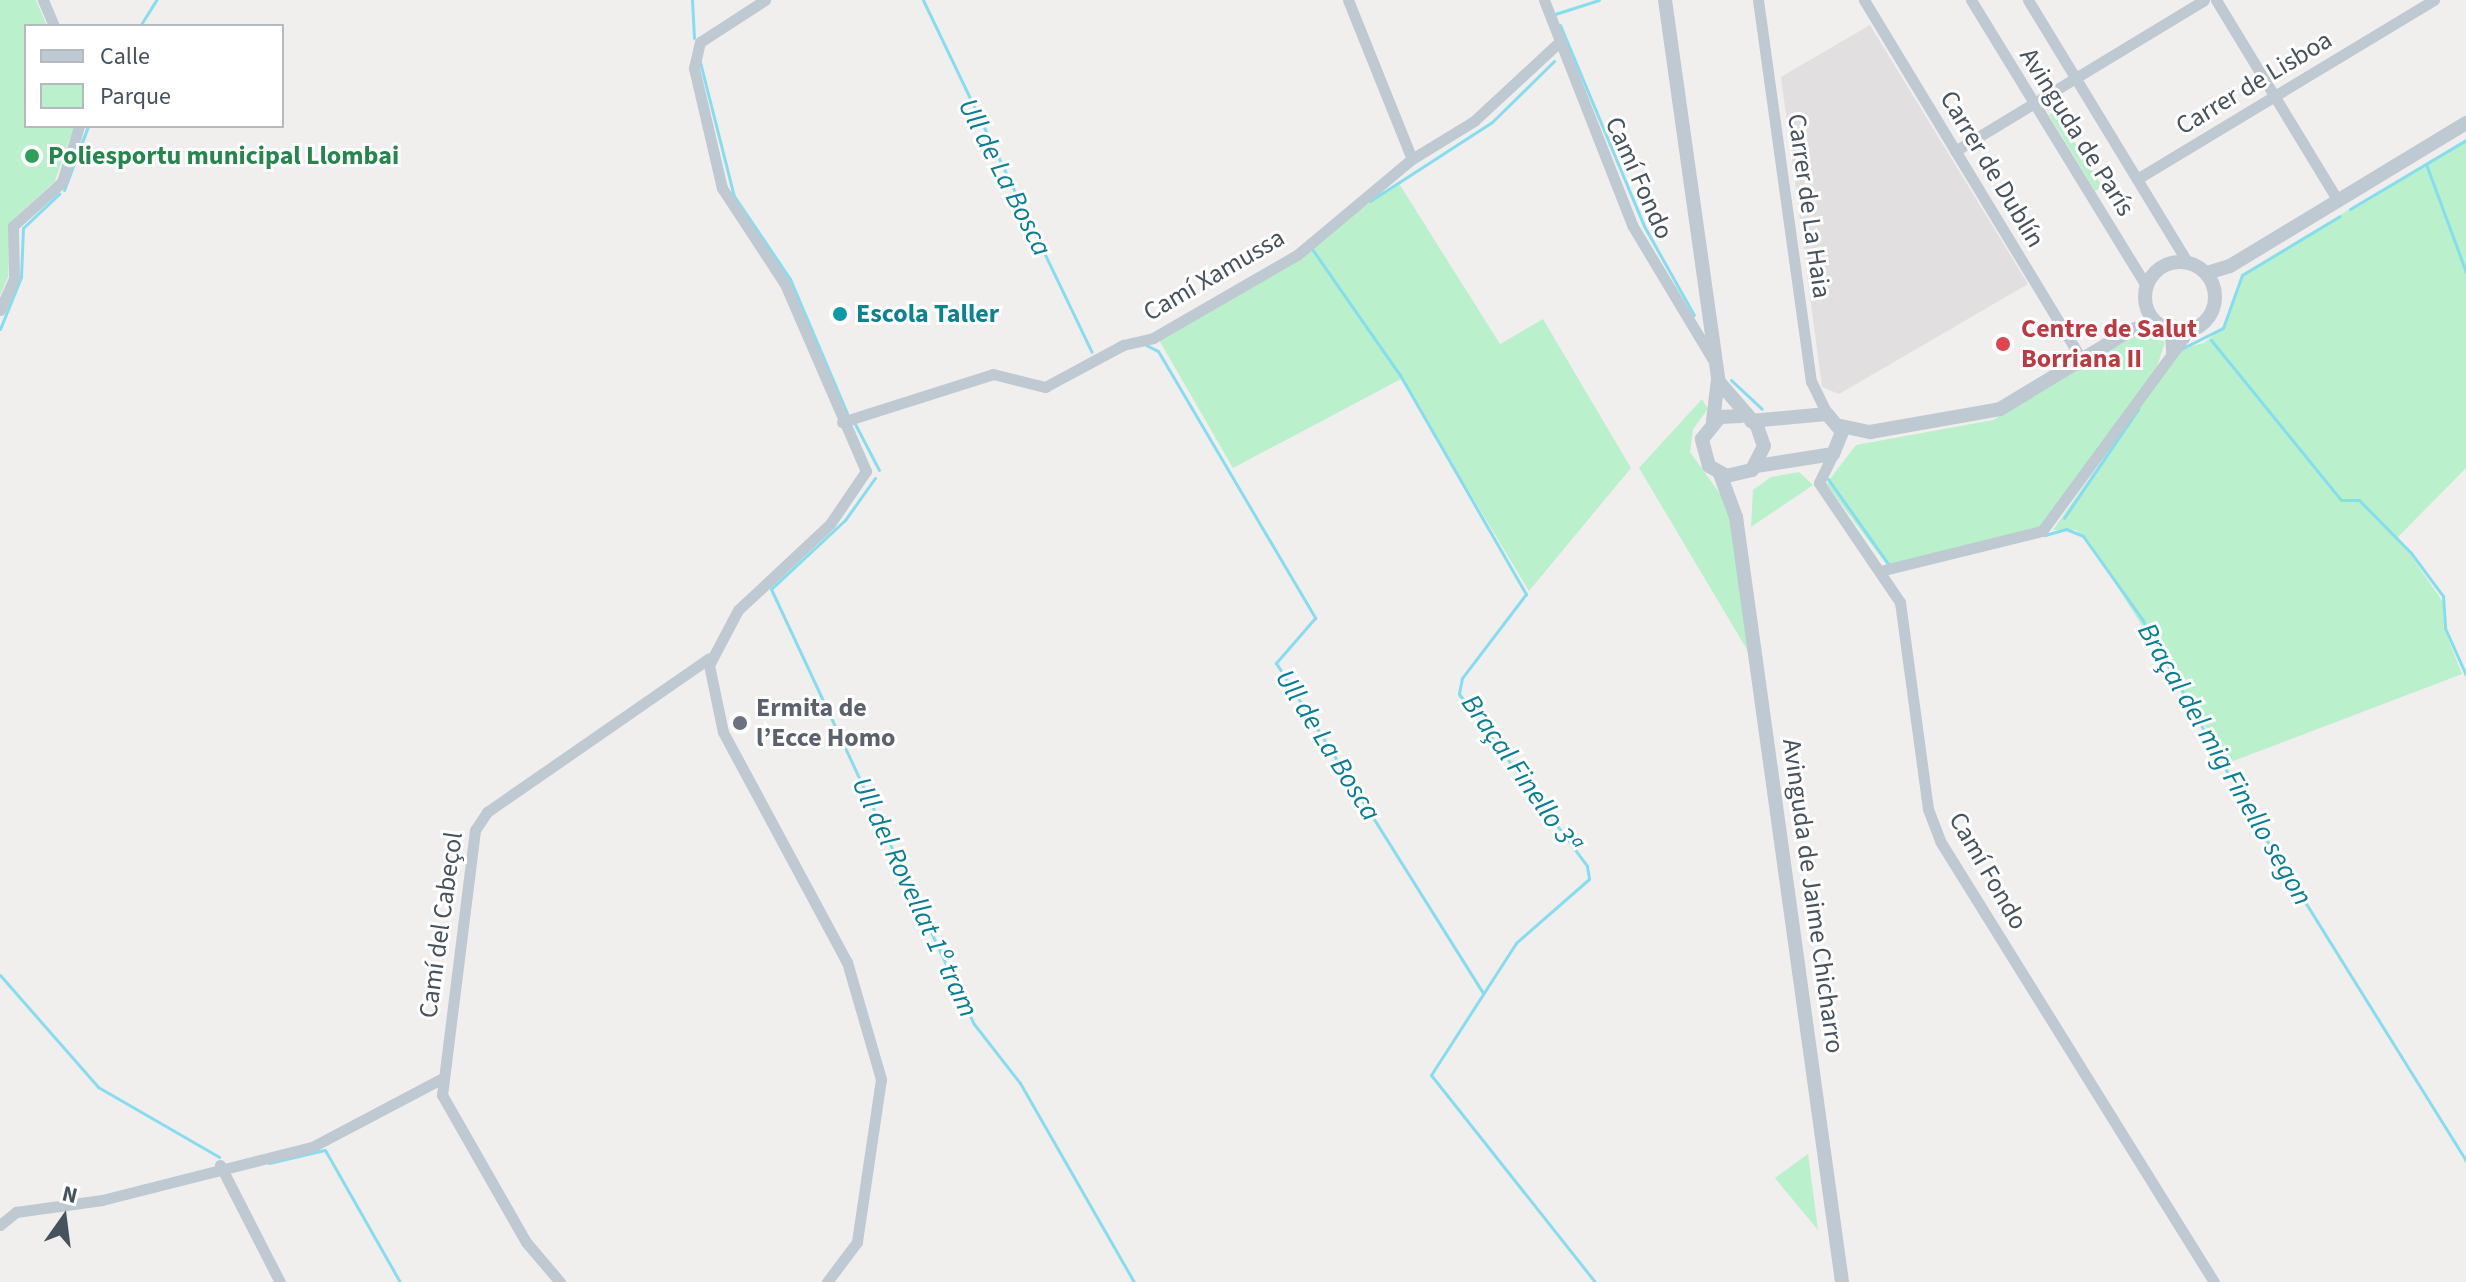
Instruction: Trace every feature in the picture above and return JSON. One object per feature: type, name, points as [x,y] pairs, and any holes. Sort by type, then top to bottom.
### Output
[{"type":"street","points":[[43,0],[53,24]]},
{"type":"street","points":[[765,0],[707,37],[692,59],[722,188],[785,284],[842,422],[866,461],[857,493],[738,610],[709,658],[723,732],[847,962],[881,1079],[857,1242],[827,1282]]},
{"type":"street","points":[[1348,0],[1412,159]]},
{"type":"street","name":"Camí Fondo","points":[[1544,0],[1556,45],[1632,225],[1687,322],[1715,363]]},
{"type":"street","points":[[1665,0],[1718,379],[1713,421],[1701,446],[1720,474],[1736,517]]},
{"type":"street","name":"Carrer de La Haia","points":[[1758,0],[1811,381],[1827,414]]},
{"type":"street","name":"Carrer de Dublín","points":[[1864,0],[2082,360]]},
{"type":"street","name":"Avinguda de París","points":[[1971,0],[2146,286]]},
{"type":"street","name":"Avinguda de París","points":[[2028,0],[2187,262]]},
{"type":"street","points":[[1955,151],[2204,0]]},
{"type":"street","points":[[2216,0],[2338,201]]},
{"type":"street","name":"Carrer de Lisboa","points":[[2137,179],[2434,0]]},
{"type":"street","name":"Camí Xamussa","points":[[842,422],[993,374],[1045,387],[1123,345],[1153,338],[1297,255],[1412,159],[1474,121],[1556,45]]},
{"type":"street","points":[[2207,273],[2230,266],[2466,123]]},
{"type":"street","points":[[0,310],[14,279],[13,226],[62,182],[78,128]]},
{"type":"street","points":[[1720,474],[1752,470],[1836,450],[1870,432],[2000,409],[2131,330],[2147,309],[2146,286],[2158,269],[2187,262],[2207,273],[2215,291]]},
{"type":"street","points":[[1884,570],[2042,531],[2171,352],[2189,331],[2207,320],[2215,291],[2230,266]]},
{"type":"street","points":[[2147,309],[2164,327],[2171,352]]},
{"type":"street","points":[[2131,330],[2164,327],[2189,331]]},
{"type":"street","points":[[1718,379],[1764,446],[1736,517]]},
{"type":"street","points":[[1713,421],[1827,414],[1841,426],[1870,432]]},
{"type":"street","points":[[1836,450],[1841,426]]},
{"type":"street","name":"Camí Fondo","points":[[1836,450],[1819,483],[1884,570],[1904,620],[1928,809],[1940,841],[2214,1282]]},
{"type":"street","name":"Avinguda de Jaime Chicharro","points":[[1736,517],[1842,1282]]},
{"type":"street","name":"Camí del Cabeçol","points":[[560,1282],[480,1166],[444,1100],[441,1079],[481,817],[709,658]]},
{"type":"street","points":[[0,1225],[16,1212],[102,1200],[220,1165],[312,1147],[441,1079]]},
{"type":"street","points":[[220,1165],[280,1282]]},
{"type":"shaded area","points":[[1870,25],[2028,284],[1839,394],[1822,387],[1781,77]]},
{"type":"green space","name":"Poliesportu municipal Llombai","points":[[0,0],[36,0],[46,24],[24,24],[24,128],[73,128],[55,181],[9,223],[8,277],[0,296]]},
{"type":"green space","points":[[2055,111],[2102,186],[2095,191],[2049,115]]},
{"type":"green space","points":[[2466,139],[2466,468],[2398,537],[2443,602],[2444,628],[2462,674],[2228,763],[2090,543],[2076,530],[2053,530],[2180,349],[2204,343],[2223,327],[2242,274]]},
{"type":"green space","points":[[1398,182],[1500,344],[1543,319],[1631,468],[1529,591],[1401,379],[1233,468],[1159,340],[1278,271]]},
{"type":"green space","points":[[2142,332],[2165,342],[2157,367],[2043,526],[1887,565],[1826,484],[1856,445],[1993,420]]},
{"type":"green space","points":[[1702,399],[1708,409],[1693,429],[1690,452],[1728,505],[1749,653],[1639,468]]},
{"type":"green space","points":[[1799,472],[1813,485],[1751,527],[1753,490],[1771,477]]},
{"type":"green space","points":[[1808,1154],[1818,1230],[1775,1178]]},
{"type":"waterway","points":[[141,24],[156,0]]},
{"type":"waterway","name":"Ull del Rovellat 1º tram","points":[[692,0],[694,38]]},
{"type":"waterway","name":"Ull de La Bosca","points":[[923,0],[1092,352]]},
{"type":"waterway","points":[[1555,14],[1599,0]]},
{"type":"waterway","name":"Braçal del mig Finello segon","points":[[1560,25],[1644,226],[1694,315]]},
{"type":"waterway","name":"Braçal Finello 3ª","points":[[1370,201],[1492,122],[1554,61]]},
{"type":"waterway","name":"Ull del Rovellat 1º tram","points":[[700,62],[734,196],[790,279],[847,413]]},
{"type":"waterway","points":[[64,190],[87,128]]},
{"type":"waterway","points":[[2350,209],[2466,140]]},
{"type":"waterway","points":[[2426,164],[2466,272]]},
{"type":"waterway","points":[[0,329],[21,277],[23,228],[59,194]]},
{"type":"waterway","points":[[2181,349],[2223,328],[2242,275],[2340,216]]},
{"type":"waterway","name":"Braçal Finello 3ª","points":[[1312,249],[1400,375],[1526,594],[1462,678],[1459,694],[1587,866],[1589,879],[1516,943],[1431,1075],[1595,1282]]},
{"type":"waterway","points":[[2211,340],[2341,500],[2359,500],[2411,553],[2443,596],[2445,628],[2466,675]]},
{"type":"waterway","name":"Ull de La Bosca","points":[[1146,345],[1158,351],[1315,618],[1276,663],[1483,993]]},
{"type":"waterway","name":"Braçal del mig Finello segon","points":[[1731,380],[1762,409]]},
{"type":"waterway","points":[[2064,518],[2138,409]]},
{"type":"waterway","name":"Ull del Rovellat 1º tram","points":[[854,422],[879,470]]},
{"type":"waterway","name":"Ull del Rovellat 1º tram","points":[[875,478],[845,520],[771,589],[974,1024],[1020,1083],[1134,1282]]},
{"type":"waterway","name":"Braçal del mig Finello segon","points":[[1828,479],[1889,565]]},
{"type":"waterway","name":"Braçal del mig Finello segon","points":[[2045,535],[2066,529],[2083,536],[2142,619],[2254,820],[2466,1161]]},
{"type":"waterway","points":[[0,975],[98,1087],[219,1157]]},
{"type":"waterway","points":[[269,1163],[325,1150],[400,1282]]},
{"type":"place","name":"Poliesportu municipal Llombai","points":[[32,156]]},
{"type":"place","name":"Escola Taller","points":[[840,314]]},
{"type":"place","name":"Centre de Salut Borriana II","points":[[2003,344]]},
{"type":"place","name":"Ermita de l’Ecce Homo","points":[[740,723]]}]
